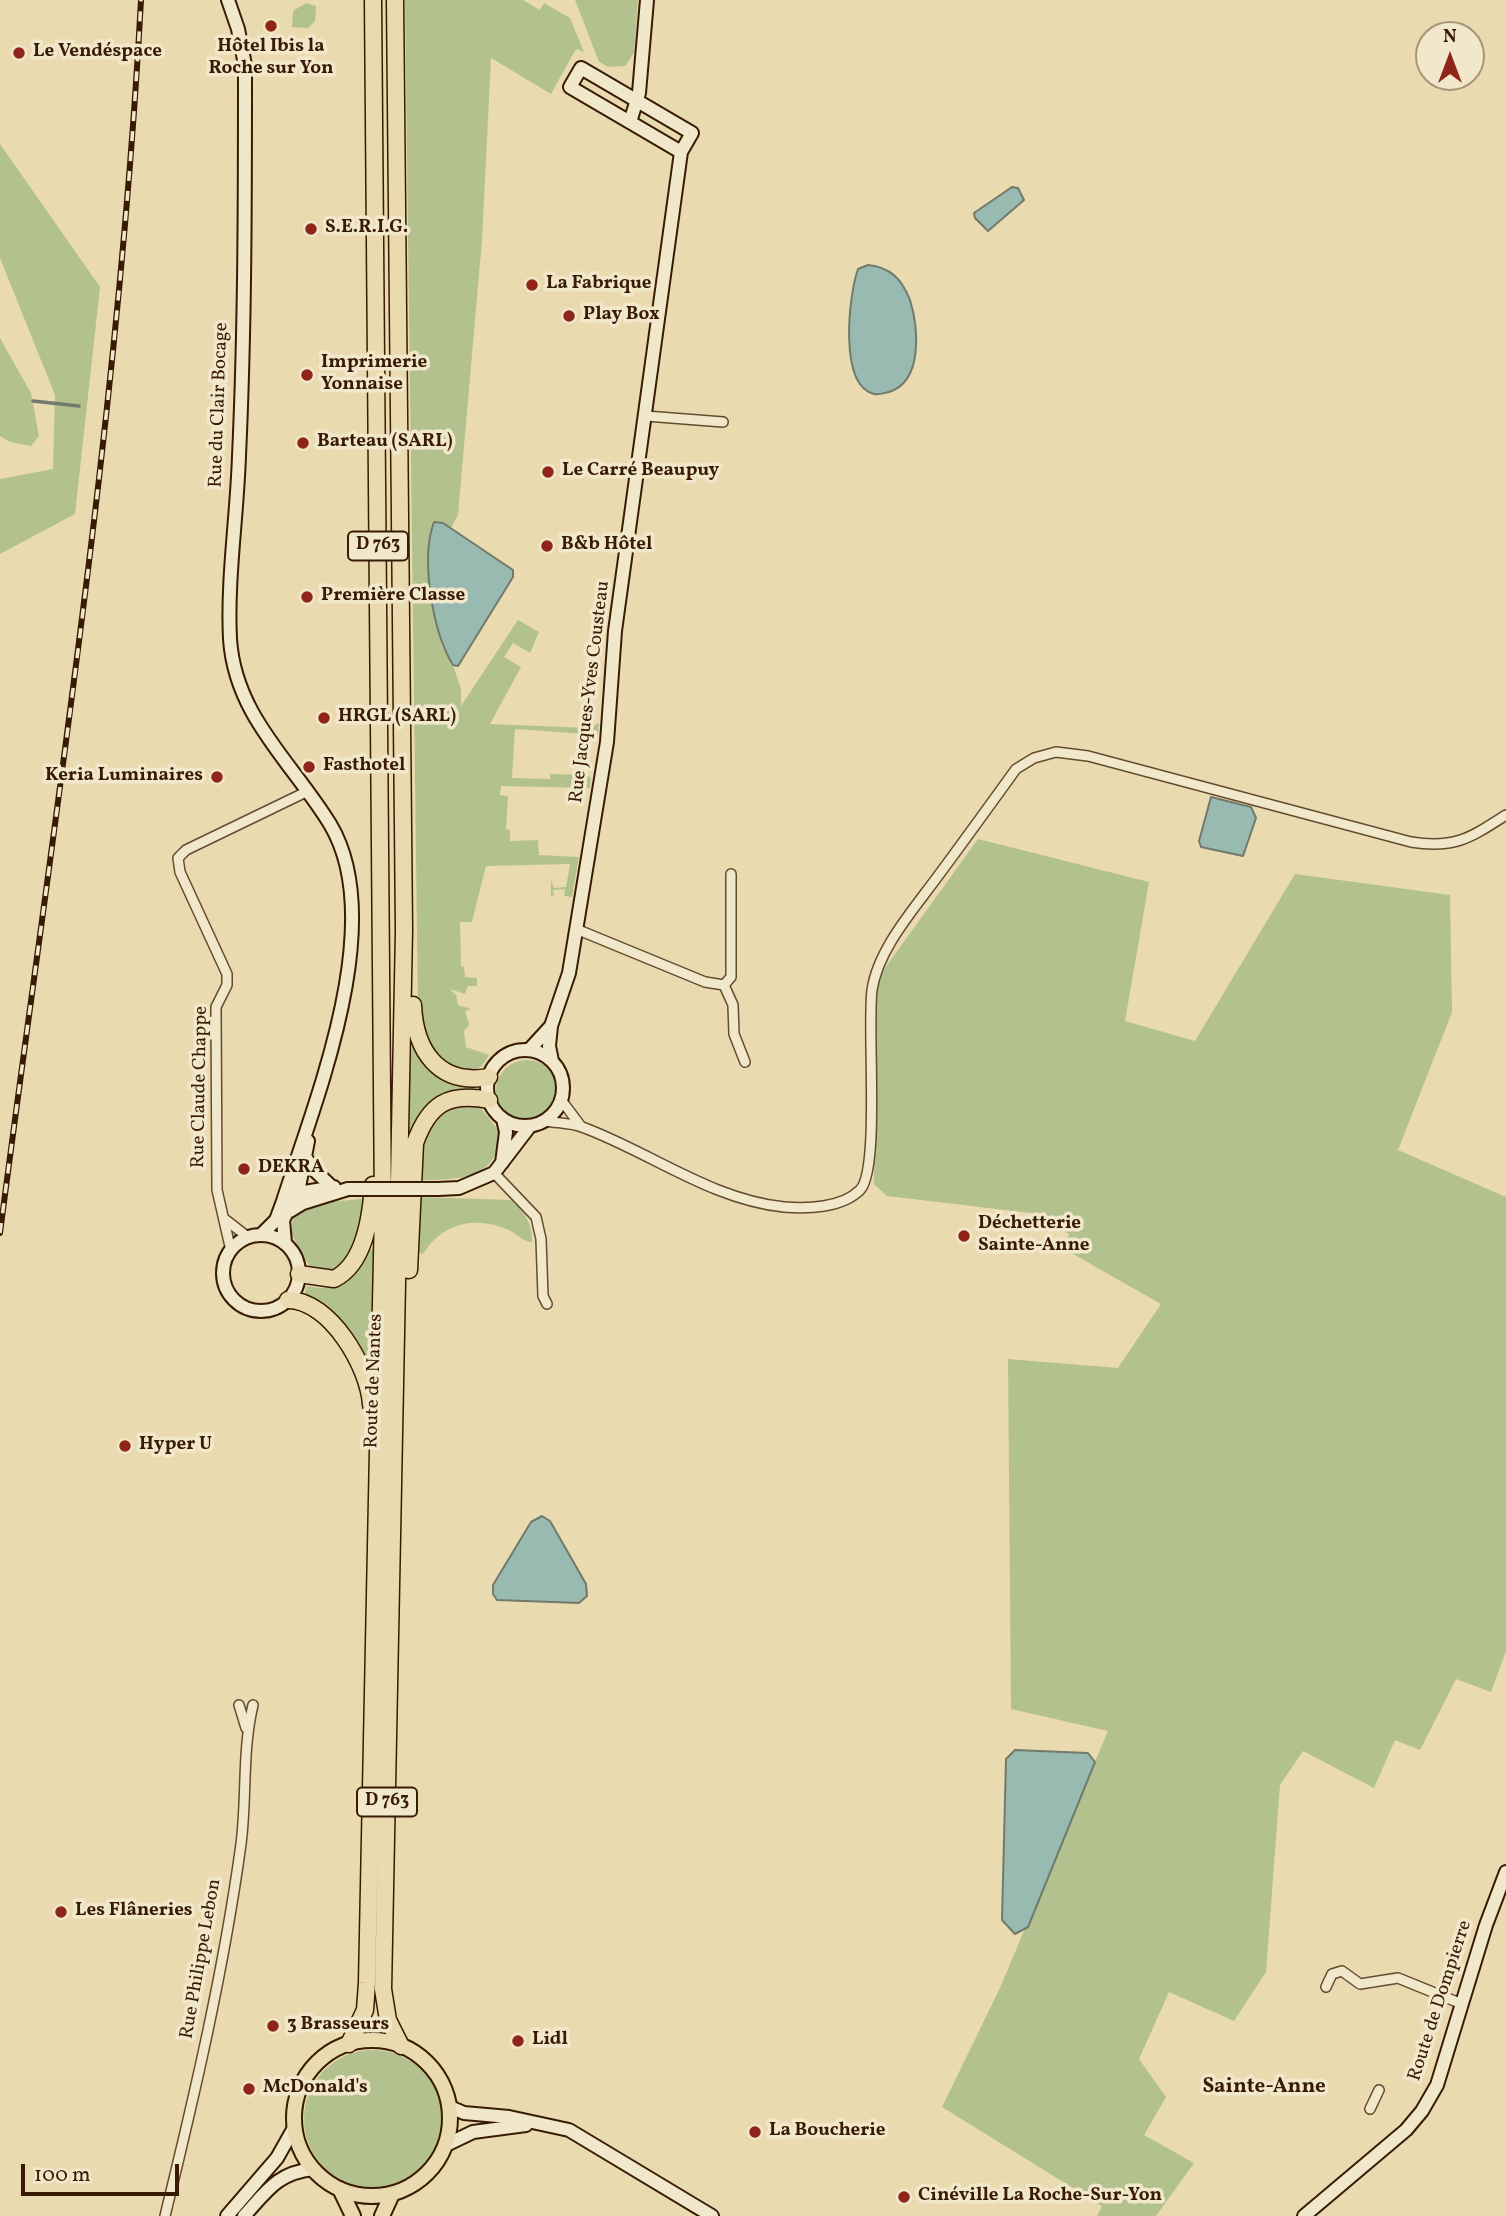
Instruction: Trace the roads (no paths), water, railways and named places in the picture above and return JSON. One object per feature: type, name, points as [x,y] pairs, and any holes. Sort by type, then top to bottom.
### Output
[{"type":"highway","name":"Route de Nantes","points":[[349,2044],[361,2021],[366,2000],[383,1161],[373,0]]},
{"type":"highway","name":"Route de Nantes","points":[[395,0],[404,947],[383,1989],[388,2020],[401,2046]]},
{"type":"highway","points":[[404,947],[413,965],[415,1034],[426,1056],[442,1069],[460,1078],[489,1077]]},
{"type":"highway","points":[[396,1417],[407,1382],[415,1143],[421,1127],[443,1102],[468,1096],[489,1100]]},
{"type":"highway","points":[[299,1274],[334,1279],[353,1265],[361,1251],[371,1209],[374,1174],[383,1161]]},
{"type":"highway","points":[[288,1300],[309,1303],[322,1313],[362,1366],[370,1388],[370,1443],[378,1471]]},
{"type":"main road","points":[[375,2040],[401,2046],[419,2056],[433,2070],[444,2087],[450,2107],[446,2145],[433,2167],[424,2176],[415,2184],[392,2194],[365,2196],[340,2189],[313,2169],[301,2150],[295,2128],[295,2106],[307,2076],[329,2053],[349,2044],[375,2040]]},
{"type":"main road","points":[[340,2189],[353,2216]]},
{"type":"main road","points":[[382,2216],[392,2194]]},
{"type":"street","name":"Rue du Clair Bocage","points":[[228,0],[238,29],[245,65],[240,414],[230,640],[234,667],[244,699],[259,728],[323,814],[341,847],[352,903],[352,934],[335,1033],[309,1124]]},
{"type":"street","points":[[630,122],[638,101],[647,0]]},
{"type":"street","name":"Rue Jacques-Yves Cousteau","points":[[552,1061],[551,1026],[569,972],[607,742],[615,631],[681,152],[692,132],[581,68],[570,87],[681,152]]},
{"type":"street","points":[[646,416],[723,422]]},
{"type":"street","points":[[503,1119],[530,1126],[546,1121],[580,1125],[706,1183],[754,1201],[782,1206],[827,1205],[860,1190],[867,1178],[871,1153],[869,1014],[872,986],[879,966],[900,928],[1016,769],[1034,758],[1056,752],[1088,756],[1227,795],[1411,842],[1437,846],[1465,841],[1506,815]]},
{"type":"street","name":"Rue Claude Chappe","points":[[225,1220],[217,1190],[216,1007],[227,985],[227,974],[180,872],[178,858],[193,846],[306,792]]},
{"type":"street","points":[[724,985],[731,976],[731,874]]},
{"type":"street","points":[[576,929],[705,982],[724,985]]},
{"type":"street","points":[[724,985],[733,1005],[734,1034],[745,1062]]},
{"type":"street","name":"Rue Jacques-Yves Cousteau","points":[[529,1050],[551,1026]]},
{"type":"street","points":[[498,1168],[506,1132],[503,1119],[489,1100],[489,1077],[504,1057],[529,1050],[552,1061],[563,1080],[562,1101],[546,1121]]},
{"type":"street","points":[[562,1101],[580,1125]]},
{"type":"street","points":[[225,1220],[231,1251],[223,1270],[225,1288],[233,1299],[255,1310],[279,1307],[296,1289],[299,1274],[297,1261],[285,1244],[284,1220],[288,1206],[296,1200],[306,1158],[309,1124]]},
{"type":"street","points":[[231,1251],[276,1220],[309,1124]]},
{"type":"street","points":[[283,1201],[298,1192],[332,1187],[438,1189],[478,1182],[498,1168],[530,1126]]},
{"type":"street","points":[[306,1158],[313,1169],[332,1187]]},
{"type":"street","points":[[498,1168],[536,1217],[541,1239],[543,1296],[547,1304]]},
{"type":"street","points":[[284,1220],[303,1203],[348,1189]]},
{"type":"street","points":[[225,1220],[255,1237],[285,1244]]},
{"type":"street","points":[[239,1705],[247,1730]]},
{"type":"street","name":"Rue Philippe Lebon","points":[[165,2216],[205,2042],[226,1934],[241,1842],[247,1730],[253,1705]]},
{"type":"street","name":"Route de Dompierre","points":[[1304,2216],[1406,2130],[1422,2111],[1437,2085],[1486,1925],[1506,1872]]},
{"type":"street","points":[[1326,1987],[1332,1974],[1342,1971],[1360,1984],[1398,1979],[1462,2004]]},
{"type":"street","points":[[1370,2109],[1379,2090]]},
{"type":"street","points":[[450,2107],[464,2113],[555,2126],[582,2136],[712,2216]]},
{"type":"street","points":[[446,2145],[473,2132],[535,2123]]},
{"type":"street","points":[[227,2216],[277,2158],[295,2128]]},
{"type":"street","points":[[244,2216],[279,2178],[295,2171],[313,2169]]},
{"type":"water","points":[[1012,187],[1018,188],[1024,200],[988,231],[975,218],[974,213]]},
{"type":"water","points":[[868,265],[883,268],[903,286],[910,300],[915,324],[916,352],[908,377],[900,386],[878,394],[863,387],[855,374],[849,338],[852,298],[858,269]]},
{"type":"water","points":[[434,522],[443,523],[513,570],[513,577],[458,666],[453,665],[446,651],[431,595],[428,555]]},
{"type":"water","points":[[1211,797],[1251,807],[1256,818],[1243,856],[1201,847],[1199,841]]},
{"type":"water","points":[[542,1516],[550,1521],[586,1584],[587,1596],[579,1603],[497,1600],[493,1594],[493,1585],[531,1522]]},
{"type":"water","points":[[1015,1750],[1088,1753],[1095,1762],[1028,1927],[1015,1934],[1002,1920],[1006,1759]]},
{"type":"waterway","points":[[33,401],[79,406]]},
{"type":"railway","points":[[0,1233],[101,464],[131,155],[141,0]]},
{"type":"place","name":"Hôtel Ibis la Roche sur Yon","points":[[271,26]]},
{"type":"place","name":"Le Vendéspace","points":[[19,53]]},
{"type":"place","name":"S.E.R.I.G.","points":[[311,229]]},
{"type":"place","name":"La Fabrique","points":[[532,285]]},
{"type":"place","name":"Play Box","points":[[569,316]]},
{"type":"place","name":"Imprimerie Yonnaise","points":[[307,375]]},
{"type":"place","name":"Barteau (SARL)","points":[[303,443]]},
{"type":"place","name":"Le Carré Beaupuy","points":[[548,472]]},
{"type":"place","name":"B&b Hôtel","points":[[547,546]]},
{"type":"place","name":"Première Classe","points":[[307,597]]},
{"type":"place","name":"HRGL (SARL)","points":[[324,718]]},
{"type":"place","name":"Fasthotel","points":[[309,767]]},
{"type":"place","name":"Keria Luminaires","points":[[217,777]]},
{"type":"place","name":"DEKRA","points":[[244,1169]]},
{"type":"place","name":"Déchetterie Sainte-Anne","points":[[964,1236]]},
{"type":"place","name":"Hyper U","points":[[125,1446]]},
{"type":"place","name":"Les Flâneries","points":[[61,1912]]},
{"type":"place","name":"3 Brasseurs","points":[[273,2026]]},
{"type":"place","name":"Lidl","points":[[518,2041]]},
{"type":"place","name":"McDonald's","points":[[249,2089]]},
{"type":"place","name":"La Boucherie","points":[[755,2132]]},
{"type":"place","name":"Cinéville La Roche-Sur-Yon","points":[[904,2197]]},
{"type":"district","name":"Sainte-Anne","points":[[1264,2088]]}]
